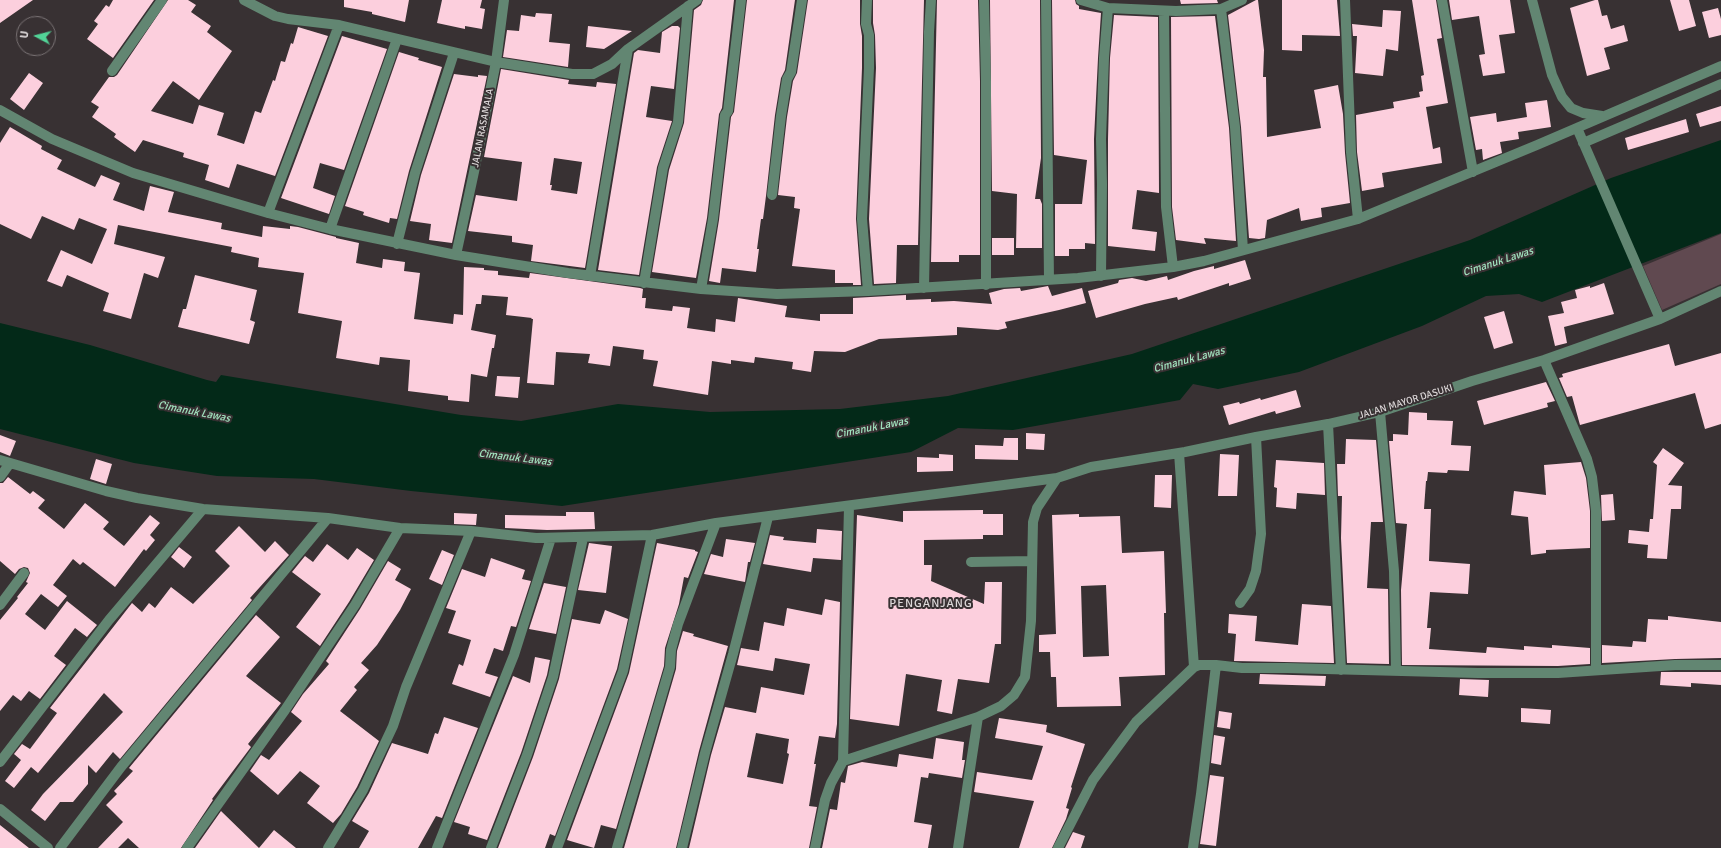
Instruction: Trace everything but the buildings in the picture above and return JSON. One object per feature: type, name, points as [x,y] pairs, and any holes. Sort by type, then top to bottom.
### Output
[{"type":"street","points":[[112,71],[162,0]]},
{"type":"street","points":[[244,0],[275,16],[339,25],[496,62],[572,74],[593,74],[612,64],[628,50],[697,0]]},
{"type":"street","name":"JALAN RASAMALA","points":[[456,255],[496,62],[504,0]]},
{"type":"street","points":[[701,289],[713,219],[725,115],[728,111],[741,0]]},
{"type":"street","points":[[772,195],[781,116],[787,79],[791,72],[802,0]]},
{"type":"street","points":[[867,0],[866,24],[869,35],[869,68],[862,219],[868,291]]},
{"type":"street","points":[[924,288],[928,39],[931,0]]},
{"type":"street","points":[[984,0],[986,81],[986,285]]},
{"type":"street","points":[[1046,0],[1048,280]]},
{"type":"street","points":[[1081,0],[1108,8],[1164,11],[1222,6],[1242,0]]},
{"type":"street","points":[[1345,0],[1351,152],[1358,219]]},
{"type":"street","points":[[1442,0],[1473,172]]},
{"type":"street","points":[[1532,0],[1552,75],[1562,97],[1571,108],[1583,113],[1602,116]]},
{"type":"street","points":[[644,283],[663,168],[678,122],[688,6]]},
{"type":"street","points":[[1222,6],[1235,128],[1243,250]]},
{"type":"street","points":[[1101,276],[1101,139],[1104,58],[1108,8]]},
{"type":"street","points":[[1164,11],[1166,207],[1173,267]]},
{"type":"street","points":[[268,213],[339,25]]},
{"type":"street","points":[[330,229],[397,39]]},
{"type":"street","points":[[590,276],[628,50]]},
{"type":"street","points":[[397,244],[415,173],[454,53]]},
{"type":"street","points":[[0,110],[52,139],[133,173],[268,213],[330,229],[456,255],[590,276],[701,289],[777,294],[986,285],[1101,276],[1173,267],[1204,261],[1358,219],[1473,172],[1721,66]]},
{"type":"street","points":[[1584,143],[1721,84]]},
{"type":"street","points":[[1577,128],[1660,319]]},
{"type":"street","name":"JALAN MAYOR DASUKI","points":[[0,460],[106,491],[137,498],[203,509],[328,518],[400,528],[551,538],[652,535],[716,523],[849,506],[1022,481],[1057,478],[1091,467],[1182,453],[1256,437],[1328,424],[1380,412],[1472,381],[1544,360],[1660,319],[1721,291]]},
{"type":"street","points":[[1544,360],[1587,459],[1592,477],[1596,511],[1596,670]]},
{"type":"street","points":[[1380,412],[1394,571],[1396,670]]},
{"type":"street","points":[[1328,424],[1341,670]]},
{"type":"street","points":[[1240,603],[1250,589],[1256,572],[1261,534],[1256,437]]},
{"type":"street","points":[[1182,453],[1196,666]]},
{"type":"street","points":[[0,477],[10,463]]},
{"type":"street","points":[[843,761],[978,717],[1001,706],[1014,695],[1025,676],[1031,621],[1033,522],[1037,508],[1057,478]]},
{"type":"street","points":[[815,848],[824,800],[843,761],[849,506]]},
{"type":"street","points":[[0,762],[109,620],[203,509]]},
{"type":"street","points":[[682,848],[705,753],[733,654],[768,517]]},
{"type":"street","points":[[60,848],[121,767],[328,518]]},
{"type":"street","points":[[618,848],[670,667],[671,650],[678,624],[716,523]]},
{"type":"street","points":[[187,848],[285,710],[350,612],[400,528]]},
{"type":"street","points":[[328,848],[363,790],[393,726],[406,687],[471,532]]},
{"type":"street","points":[[557,848],[623,671],[652,535]]},
{"type":"street","points":[[437,848],[514,655],[551,538]]},
{"type":"street","points":[[491,848],[527,755],[553,677],[583,538]]},
{"type":"street","points":[[971,562],[1032,560]]},
{"type":"street","points":[[0,605],[24,573]]},
{"type":"street","points":[[1058,848],[1093,780],[1109,757],[1136,722],[1196,666],[1213,665],[1242,668],[1396,670],[1478,673],[1596,670],[1675,664],[1721,665]]},
{"type":"street","points":[[1193,848],[1201,794],[1213,665]]},
{"type":"street","points":[[958,848],[978,717]]},
{"type":"street","points":[[0,809],[48,848]]},
{"type":"shaded area","points":[[1721,234],[1721,284],[1662,310],[1643,266]]},
{"type":"water","name":"Cimanuk Lawas","points":[[1721,140],[1721,233],[1542,302],[1519,294],[1486,296],[1422,326],[1299,372],[1218,389],[1193,384],[1180,400],[1013,430],[958,428],[911,452],[562,506],[411,491],[314,479],[217,476],[134,463],[0,429],[0,323],[90,345],[216,382],[221,375],[461,415],[521,421],[618,404],[710,412],[840,409],[948,396],[1132,354],[1470,240],[1611,178]]},
{"type":"district","name":"PENGANJANG","points":[[931,604]]}]
